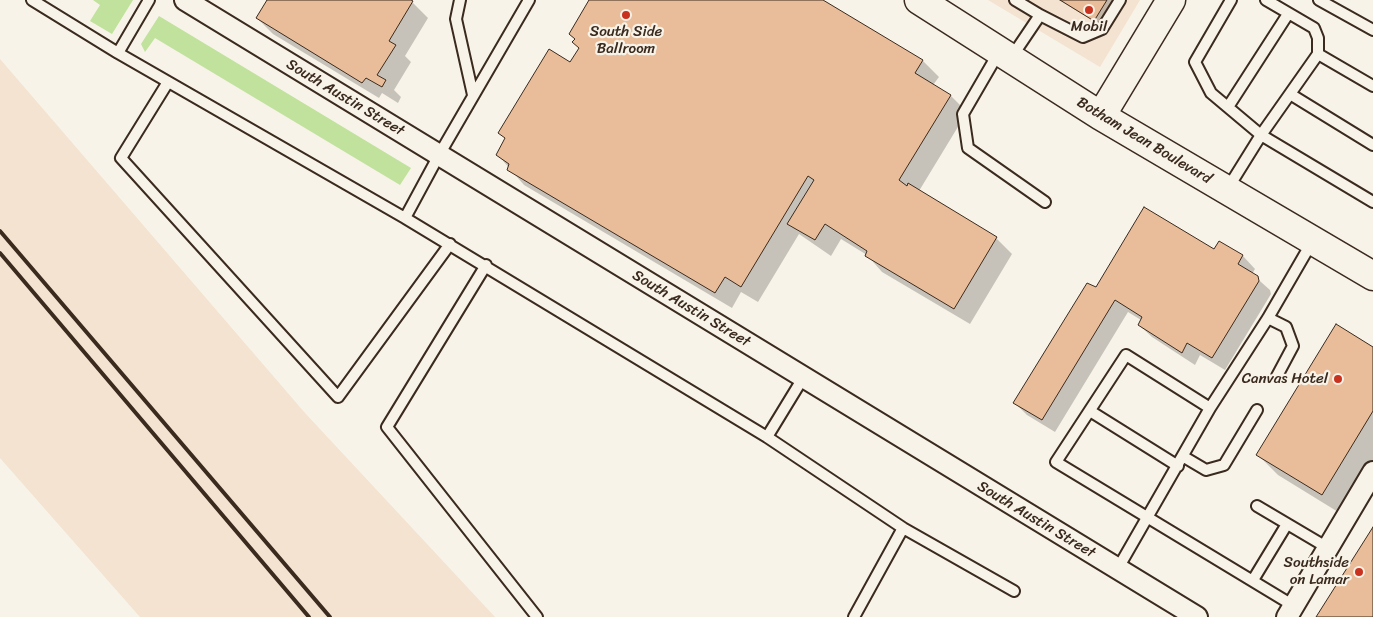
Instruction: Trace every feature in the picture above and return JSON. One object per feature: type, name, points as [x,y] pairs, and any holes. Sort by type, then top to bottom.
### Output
[{"type":"main road","name":"Botham Jean Boulevard","points":[[919,0],[1100,116],[1373,276]]},
{"type":"main road","points":[[1100,116],[1169,1]]},
{"type":"street","name":"South Austin Street","points":[[185,0],[1197,617]]},
{"type":"street","points":[[1290,612],[1373,472]]},
{"type":"lane","points":[[32,0],[118,53],[486,265],[767,437],[903,528],[1014,592]]},
{"type":"lane","points":[[118,53],[149,0]]},
{"type":"lane","points":[[460,0],[456,19],[473,95]]},
{"type":"lane","points":[[405,218],[473,95],[529,0]]},
{"type":"lane","points":[[1015,0],[1083,37],[1102,30],[1120,0]]},
{"type":"lane","points":[[1231,0],[1195,62],[1211,93],[1261,134],[1373,202]]},
{"type":"lane","points":[[1227,190],[1261,134],[1318,54],[1318,38],[1314,28],[1266,0]]},
{"type":"lane","points":[[1319,0],[1373,30]]},
{"type":"lane","points":[[1228,107],[1288,14]]},
{"type":"lane","points":[[1040,15],[1005,55],[963,114],[968,148],[1046,202]]},
{"type":"lane","points":[[1318,54],[1373,86]]},
{"type":"lane","points":[[168,82],[121,158],[338,398],[450,244]]},
{"type":"lane","points":[[1290,94],[1373,145]]},
{"type":"lane","points":[[1118,570],[1184,457],[1210,408],[1268,318],[1313,241]]},
{"type":"lane","points":[[486,265],[387,428],[537,617]]},
{"type":"lane","points":[[1268,318],[1286,327],[1294,346],[1277,376]]},
{"type":"lane","points":[[1210,408],[1126,356],[1056,462],[1253,580],[1290,612]]},
{"type":"lane","points":[[767,437],[803,378]]},
{"type":"lane","points":[[1184,457],[1206,470],[1224,465],[1257,410]]},
{"type":"lane","points":[[1090,411],[1178,466]]},
{"type":"lane","points":[[1257,506],[1328,548]]},
{"type":"lane","points":[[1253,580],[1287,524]]},
{"type":"lane","points":[[854,617],[903,528]]},
{"type":"shaded area","points":[[988,0],[1140,0],[1100,67]]},
{"type":"shaded area","points":[[0,59],[305,413],[495,617],[140,617],[0,458]]},
{"type":"green space","points":[[93,0],[133,0],[112,34],[90,21],[100,5]]},
{"type":"green space","points":[[159,16],[411,168],[400,185],[155,38],[145,52],[141,44]]},
{"type":"building","points":[[267,0],[413,1],[389,41],[396,45],[377,75],[386,80],[382,87],[366,78],[362,83],[256,18]]},
{"type":"building","points":[[589,0],[823,0],[923,60],[915,73],[951,95],[899,180],[907,186],[908,183],[997,237],[954,309],[865,256],[867,251],[825,224],[815,240],[787,224],[814,180],[808,176],[741,287],[725,277],[715,293],[507,170],[509,164],[496,155],[505,138],[498,133],[549,49],[570,62],[579,48],[572,42],[575,39],[569,34]]},
{"type":"building","name":"Mobil","points":[[1060,0],[1107,0],[1094,21]]},
{"type":"building","points":[[1144,207],[1214,249],[1219,241],[1243,255],[1238,264],[1258,276],[1259,281],[1212,358],[1187,343],[1182,353],[1138,325],[1142,317],[1115,300],[1042,420],[1013,403],[1087,283],[1096,287]]},
{"type":"building","name":"Canvas Hotel","points":[[1336,324],[1373,347],[1373,411],[1322,495],[1256,455]]},
{"type":"building","name":"Southside on Lamar","points":[[1373,527],[1373,617],[1316,617]]},
{"type":"railway","points":[[0,231],[330,617]]},
{"type":"railway","points":[[0,253],[309,617]]},
{"type":"place","name":"Mobil","points":[[1089,10]]},
{"type":"place","name":"South Side Ballroom","points":[[626,15]]},
{"type":"place","name":"Canvas Hotel","points":[[1338,379]]},
{"type":"place","name":"Southside on Lamar","points":[[1359,572]]}]
